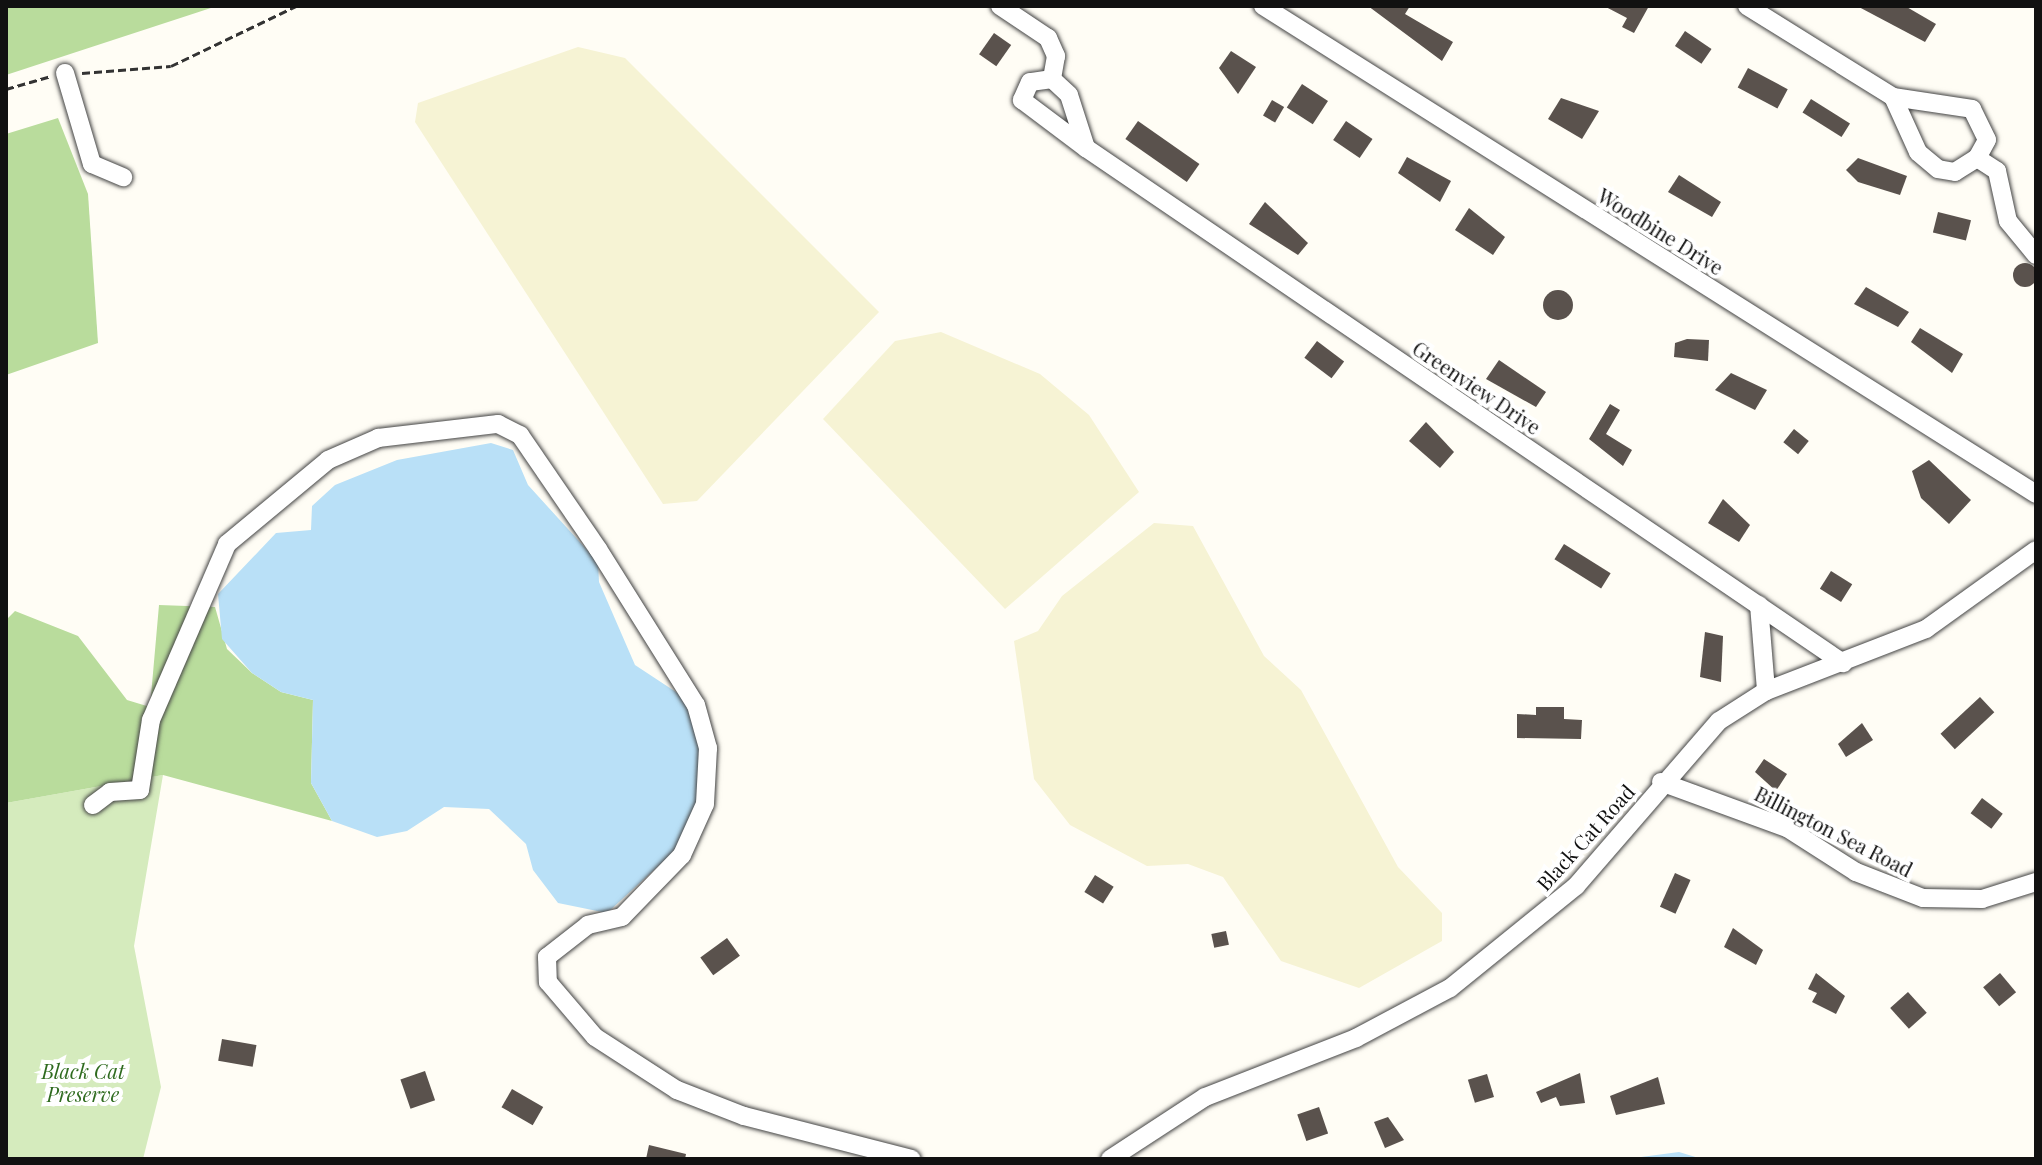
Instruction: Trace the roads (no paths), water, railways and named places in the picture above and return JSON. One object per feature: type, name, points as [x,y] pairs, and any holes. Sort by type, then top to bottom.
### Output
[{"type":"street","points":[[1000,6],[1048,38],[1056,56],[1052,79],[1069,95],[1086,148]]},
{"type":"street","name":"Woodbine Drive","points":[[1263,6],[2036,494]]},
{"type":"street","points":[[1747,6],[1893,97],[1972,109],[1987,140],[1977,158],[1955,172],[1938,169],[1918,152],[1893,97]]},
{"type":"street","points":[[65,73],[92,164],[123,177]]},
{"type":"street","name":"Greenview Drive","points":[[1052,79],[1030,82],[1022,100],[1086,148],[1843,663]]},
{"type":"street","points":[[1977,158],[1997,171],[2008,221],[2036,255]]},
{"type":"street","points":[[93,805],[110,792],[140,790],[151,720],[227,544],[328,460],[353,449],[446,426],[498,424],[520,435],[598,549],[696,705],[708,748],[705,804],[682,855],[622,917],[588,925],[547,957],[548,982],[595,1037],[677,1090],[744,1116],[912,1159]]},
{"type":"street","name":"Black Cat Road","points":[[1110,1159],[1205,1097],[1356,1038],[1474,972],[1576,886],[1661,782],[1719,721],[1766,691],[1926,629],[2036,550]]},
{"type":"street","points":[[1759,605],[1766,691]]},
{"type":"street","name":"Billington Sea Road","points":[[1661,782],[1776,823],[1860,874],[1923,898],[1982,899],[2036,882]]},
{"type":"water","points":[[491,443],[513,450],[528,485],[598,562],[599,582],[635,665],[679,694],[696,718],[705,780],[680,846],[607,913],[558,903],[533,870],[526,844],[489,809],[444,807],[407,831],[377,837],[332,821],[311,783],[313,700],[281,692],[252,673],[222,639],[218,594],[276,533],[311,530],[312,506],[335,485],[397,460]]},
{"type":"water","points":[[1679,1152],[1702,1159],[1626,1159]]},
{"type":"park label","name":"Black Cat Preserve","points":[[83,1082]]}]
